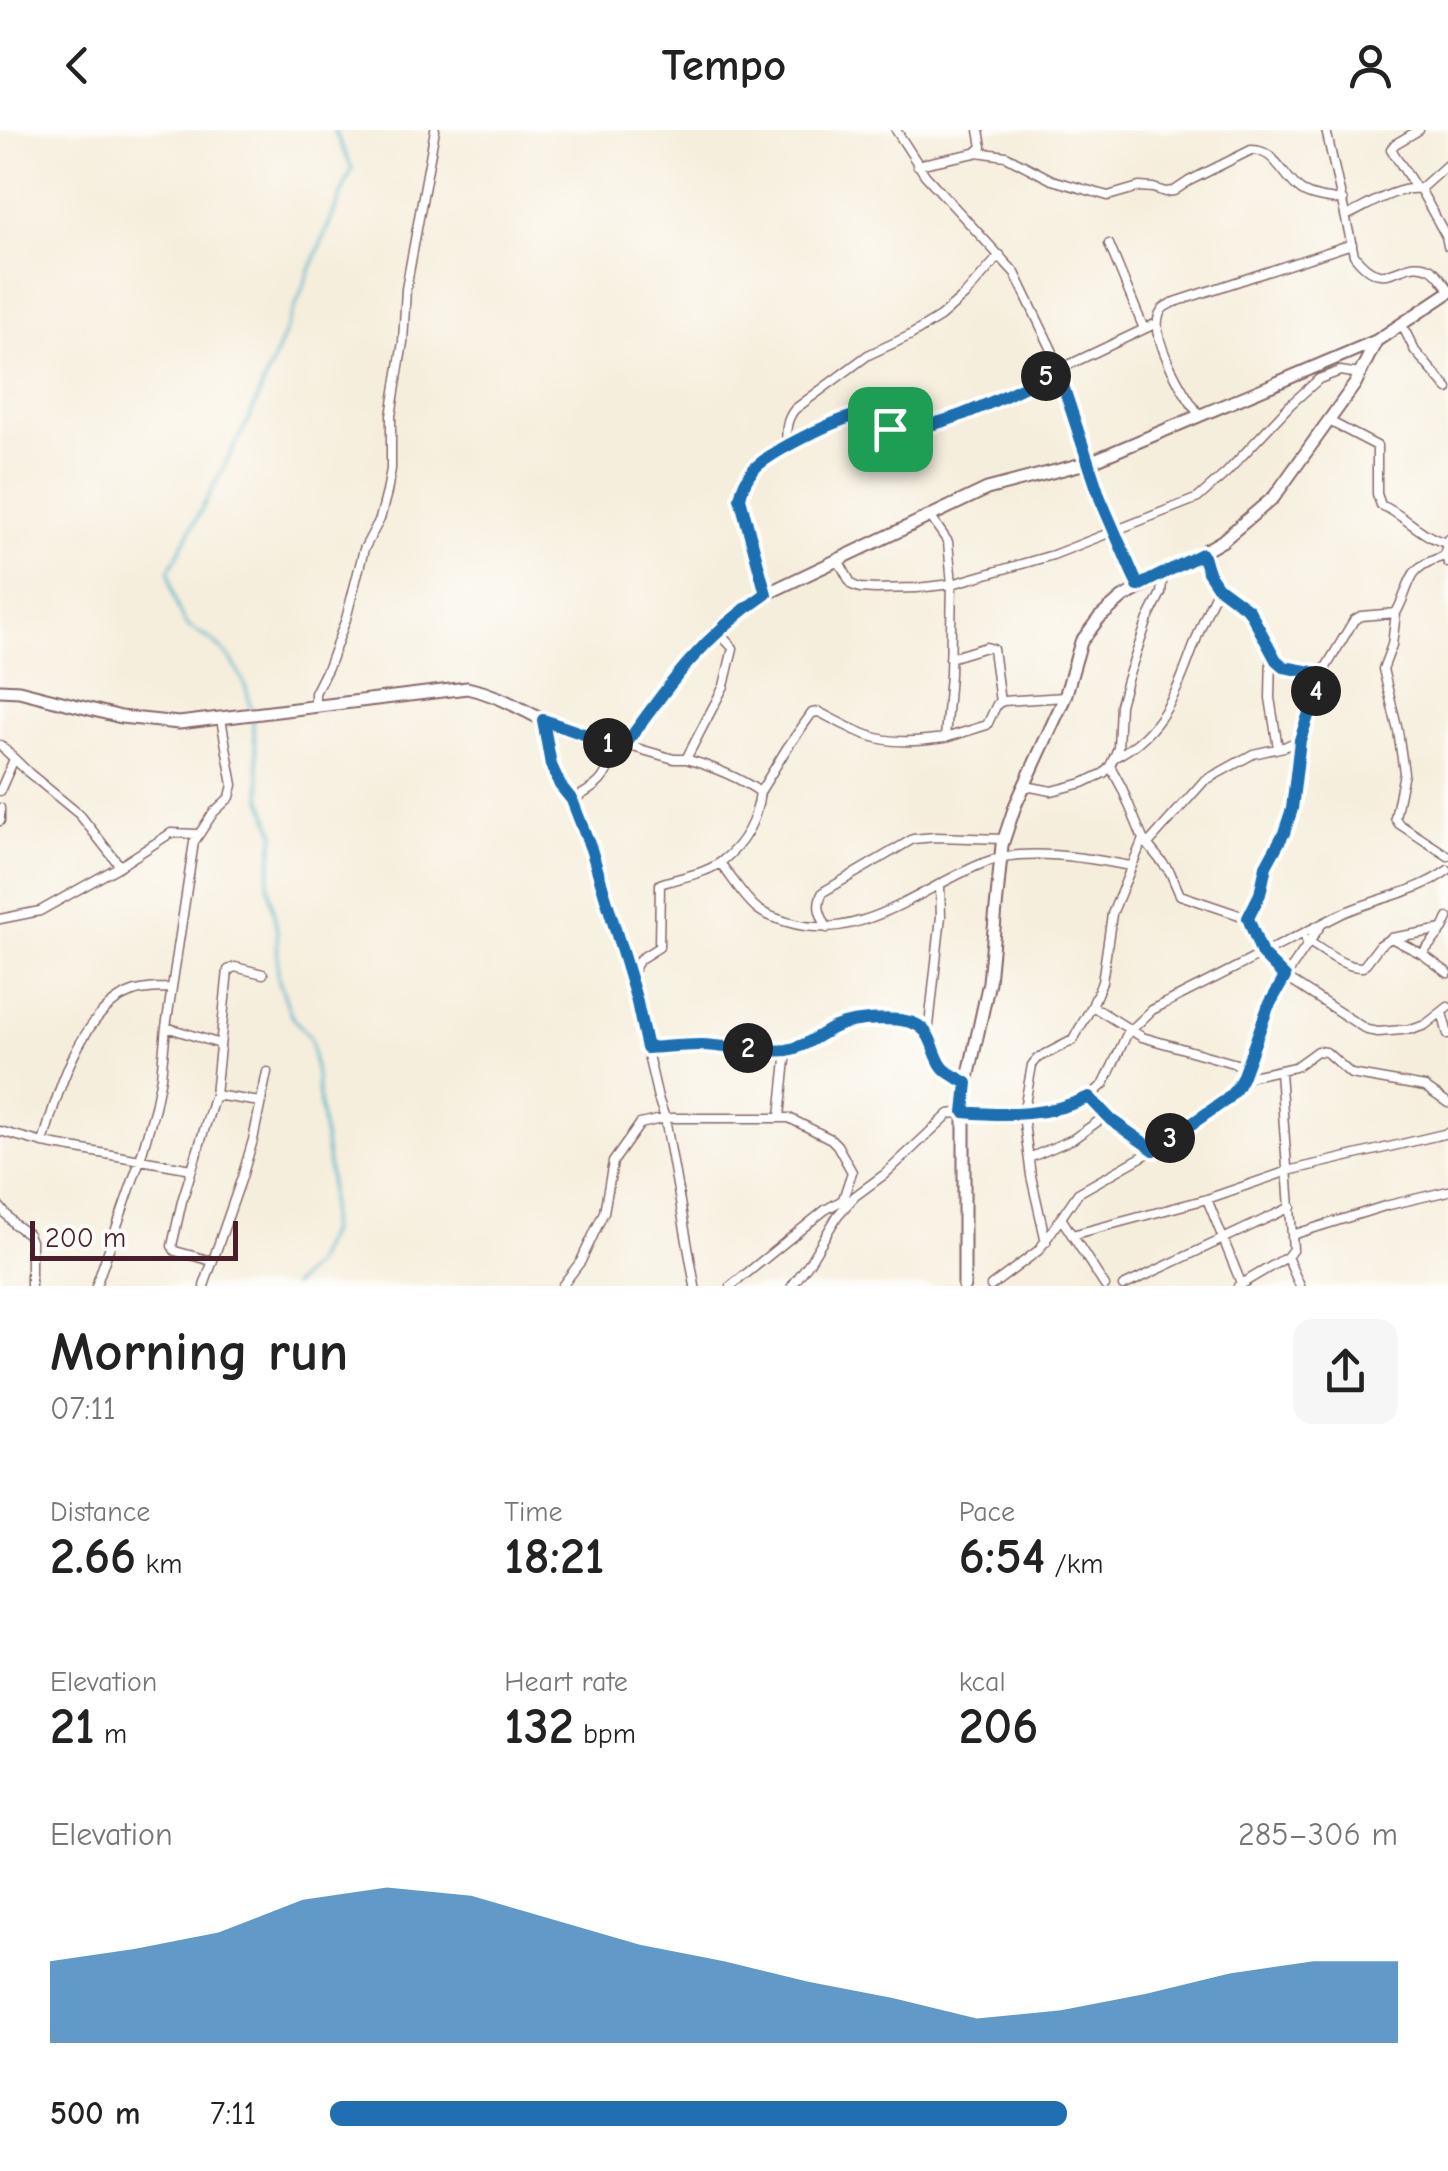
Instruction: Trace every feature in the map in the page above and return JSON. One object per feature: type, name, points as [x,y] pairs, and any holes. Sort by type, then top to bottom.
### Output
[{"type":"street","points":[[315,707],[315,693],[346,619],[364,548],[380,519],[387,492],[391,469],[390,416],[406,289],[435,130]]},
{"type":"street","points":[[896,130],[918,165],[1015,273],[1058,370],[1100,498],[1138,586]]},
{"type":"street","points":[[977,152],[982,146],[978,130]]},
{"type":"street","points":[[572,800],[604,779],[622,745],[694,653],[766,594],[1005,483],[1090,462],[1376,341],[1402,325],[1447,286],[1435,272],[1419,266],[1373,274],[1354,255],[1326,130]]},
{"type":"street","points":[[1418,130],[1394,144],[1392,150],[1446,236],[1448,246]]},
{"type":"street","points":[[918,165],[977,152],[998,153],[1052,180],[1108,196],[1140,187],[1174,191],[1188,180],[1251,150],[1262,150],[1306,194],[1343,201]]},
{"type":"street","points":[[1346,216],[1395,193],[1418,189],[1448,164]]},
{"type":"street","points":[[1109,244],[1144,329]]},
{"type":"street","points":[[1200,416],[1184,394],[1158,336],[1162,310],[1172,303],[1352,244]]},
{"type":"street","points":[[787,448],[786,427],[795,409],[868,355],[940,316],[965,295],[1000,255]]},
{"type":"street","points":[[766,594],[740,498],[756,467],[822,428],[864,412],[876,416],[884,427],[914,430],[980,407],[1158,323]]},
{"type":"street","points":[[1402,325],[1415,351],[1448,389]]},
{"type":"street","points":[[964,1286],[964,1112],[989,982],[1004,839],[1065,697],[1082,642],[1099,618],[1138,586],[1202,554],[1240,528],[1274,497],[1330,421],[1376,341]]},
{"type":"street","points":[[838,560],[852,584],[860,588],[917,588],[952,584],[1053,555],[1198,498],[1319,379],[1340,371],[1360,374]]},
{"type":"street","points":[[1330,421],[1377,446],[1377,494],[1381,505],[1430,537],[1447,541],[1447,560],[1418,566],[1396,613],[1392,645],[1383,670],[1404,773],[1396,818],[1399,824],[1448,856]]},
{"type":"street","points":[[930,516],[948,542],[952,584],[945,738]]},
{"type":"street","points":[[1202,554],[1218,587],[1249,610],[1271,652],[1284,667],[1322,674]]},
{"type":"street","points":[[1025,786],[1052,790],[1083,783],[1110,766],[1118,748],[1120,705],[1148,618],[1161,593],[1158,576]]},
{"type":"street","points":[[1116,756],[1140,742],[1164,714],[1218,587]]},
{"type":"street","points":[[1396,613],[1358,617],[1322,674],[1300,740],[1292,809],[1248,918],[1262,954],[1285,977],[1360,1026],[1378,1032],[1414,1030],[1445,1010]]},
{"type":"street","points":[[686,760],[728,675],[734,648],[718,630]]},
{"type":"street","points":[[629,978],[640,959],[659,947],[660,884],[720,863],[753,823],[760,792],[812,714],[819,712],[877,740],[916,742],[987,725],[1000,702],[994,650],[986,647],[950,658]]},
{"type":"street","points":[[1271,652],[1270,698],[1278,748]]},
{"type":"street","points":[[0,690],[19,691],[121,717],[179,722],[467,688],[506,699],[543,720],[622,745],[708,765],[760,792]]},
{"type":"street","points":[[1000,702],[1065,697]]},
{"type":"street","points":[[96,1286],[140,1160],[161,1076],[194,842],[213,813],[230,797],[234,785],[221,719]]},
{"type":"street","points":[[543,720],[551,765],[572,800],[591,849],[629,978],[665,1118],[695,1286]]},
{"type":"street","points":[[1046,1242],[1024,1115],[1034,1060],[1073,1040],[1092,1006],[1102,982],[1112,914],[1130,866],[1145,842],[1201,784],[1253,754],[1300,740]]},
{"type":"street","points":[[0,746],[80,814],[120,866]]},
{"type":"street","points":[[0,790],[14,759]]},
{"type":"street","points":[[1110,766],[1145,842],[1170,872],[1182,897],[1248,918]]},
{"type":"street","points":[[0,808],[0,821]]},
{"type":"street","points":[[0,919],[40,911],[171,833],[198,834]]},
{"type":"street","points":[[827,928],[818,910],[823,892],[913,839],[1004,839]]},
{"type":"street","points":[[720,863],[762,912],[796,924],[827,928],[907,903],[1001,858],[1055,856],[1130,866]]},
{"type":"street","points":[[792,1286],[838,1215],[855,1196],[885,1174],[949,1114],[1024,1115],[1089,1097],[1104,1084],[1130,1030],[1152,1010],[1356,907],[1409,891],[1448,870]]},
{"type":"street","points":[[928,1035],[941,916],[940,886]]},
{"type":"street","points":[[1422,954],[1448,918]]},
{"type":"street","points":[[991,1286],[1039,1250],[1078,1192],[1154,1150],[1226,1100],[1242,1078],[1268,1007],[1322,924]]},
{"type":"street","points":[[1297,936],[1359,969],[1391,938],[1443,929]]},
{"type":"street","points":[[1391,938],[1448,973]]},
{"type":"street","points":[[212,1261],[176,1251],[172,1246],[215,1094],[228,970],[263,974]]},
{"type":"street","points":[[42,1142],[58,1093],[88,1031],[124,996],[172,988]]},
{"type":"street","points":[[1092,1006],[1158,1043],[1246,1066]]},
{"type":"street","points":[[1445,1010],[1448,1035]]},
{"type":"street","points":[[647,1048],[700,1045],[787,1050],[807,1044],[834,1028],[878,1020],[908,1021],[928,1035],[940,1064],[967,1083]]},
{"type":"street","points":[[166,1027],[220,1044]]},
{"type":"street","points":[[780,1117],[787,1050]]},
{"type":"street","points":[[1242,1078],[1280,1072],[1317,1051],[1326,1052],[1351,1074],[1425,1088],[1448,1103]]},
{"type":"street","points":[[204,1286],[246,1165],[267,1072]]},
{"type":"street","points":[[1207,1199],[1239,1285],[1287,1257],[1292,1249],[1291,1207],[1280,1072]]},
{"type":"street","points":[[215,1094],[260,1102]]},
{"type":"street","points":[[1089,1097],[1154,1150]]},
{"type":"street","points":[[1029,1158],[1072,1139],[1107,1115]]},
{"type":"street","points":[[562,1286],[598,1228],[613,1162],[640,1124],[665,1118],[780,1117],[798,1122],[837,1144],[852,1172],[843,1199]]},
{"type":"street","points":[[0,1131],[192,1169]]},
{"type":"street","points":[[1072,1235],[1207,1199],[1288,1170],[1448,1133]]},
{"type":"street","points":[[1292,1235],[1448,1190]]},
{"type":"street","points":[[731,1286],[825,1210],[855,1196]]},
{"type":"street","points":[[0,1207],[31,1241],[31,1286]]},
{"type":"street","points":[[1123,1286],[1291,1207]]},
{"type":"street","points":[[1061,1218],[1102,1285]]},
{"type":"street","points":[[1287,1257],[1300,1286]]},
{"type":"waterway","points":[[251,709],[243,680],[233,663],[220,647],[182,618],[169,571],[250,417],[352,168],[334,130]]},
{"type":"waterway","points":[[252,717],[262,800],[275,833],[268,884],[277,931],[278,978],[291,1015],[311,1039],[330,1179],[329,1231],[313,1266],[292,1286]]},
{"type":"route","points":[[1058,370],[1093,480],[1138,586],[1202,554],[1218,587],[1249,610],[1276,660],[1284,667],[1322,674],[1300,740],[1292,809],[1248,918],[1262,954],[1285,977],[1273,995],[1236,1089],[1154,1150],[1111,1120],[1089,1097],[1024,1115],[964,1112],[967,1083],[940,1064],[928,1035],[908,1021],[845,1024],[787,1050],[645,1045],[636,998],[591,849],[572,800],[551,765],[543,720],[618,746],[626,744],[694,653],[723,625],[766,594],[740,506],[742,490],[756,467],[822,428],[855,414],[871,413],[890,429],[914,430],[946,420],[1058,370]]}]
